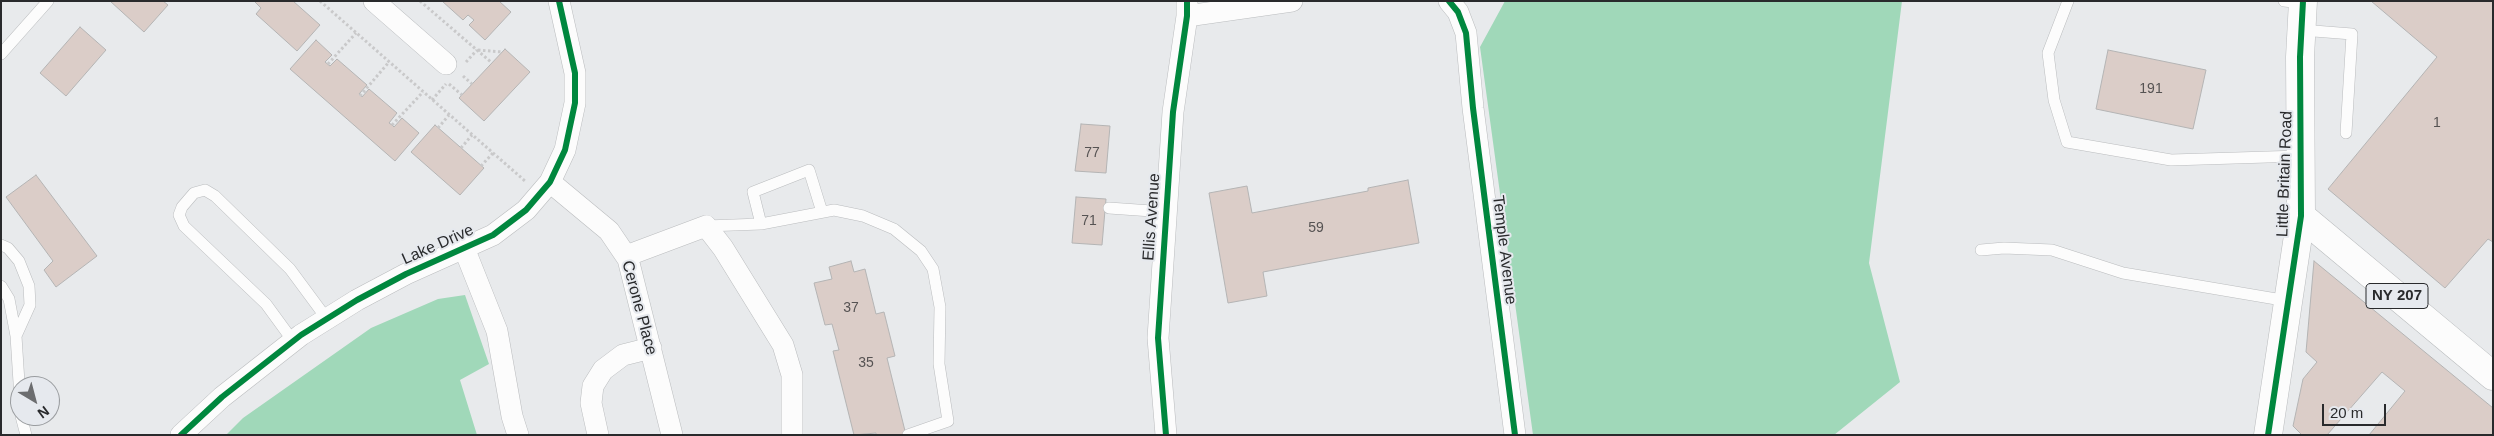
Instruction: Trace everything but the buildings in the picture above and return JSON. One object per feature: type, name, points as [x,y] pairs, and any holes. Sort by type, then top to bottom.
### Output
[{"type":"main road","name":"Little Britain Road","points":[[2268,435],[2301,216],[2301,30],[2297,2]]},
{"type":"main road","name":"NY 207","points":[[2301,216],[2493,376]]},
{"type":"street","points":[[374,1],[451,73]]},
{"type":"street","name":"Lake Drive","points":[[181,435],[222,397],[293,341],[327,319],[406,274],[493,235],[526,210],[540,184],[565,150],[575,103],[575,73],[559,1]]},
{"type":"street","points":[[1187,9],[1292,1]]},
{"type":"street","name":"Temple Avenue","points":[[1449,1],[1458,12],[1466,33],[1515,435]]},
{"type":"street","name":"Ellis Avenue","points":[[1166,435],[1158,338],[1173,112],[1187,9]]},
{"type":"street","name":"Cerone Place","points":[[540,184],[609,231],[626,256],[672,435]]},
{"type":"street","points":[[626,256],[706,226],[723,248],[783,345],[792,375],[792,435]]},
{"type":"street","points":[[464,248],[497,332],[512,416],[518,435]]},
{"type":"street","points":[[598,435],[591,404],[593,386],[603,370],[624,355],[650,348]]},
{"type":"lane","points":[[1,54],[48,1]]},
{"type":"lane","points":[[2068,1],[2048,53],[2054,100],[2067,142],[2171,160],[2300,156]]},
{"type":"lane","points":[[2301,30],[2352,34],[2346,133]]},
{"type":"lane","points":[[761,224],[753,192],[809,170],[822,212]]},
{"type":"lane","points":[[293,341],[266,304],[184,226],[179,215],[182,207],[194,193],[205,190],[215,196],[290,270],[327,319]]},
{"type":"lane","points":[[1109,208],[1166,212]]},
{"type":"lane","points":[[706,226],[761,224],[834,210],[863,216],[894,229],[921,251],[933,269],[940,307],[939,364],[948,422],[908,435]]},
{"type":"lane","points":[[1,245],[8,248],[20,261],[29,286],[30,305],[16,336]]},
{"type":"lane","points":[[1981,250],[2004,248],[2052,250],[2123,274],[2288,302]]},
{"type":"lane","points":[[1,286],[9,299],[16,336],[19,376]]},
{"type":"path","points":[[320,1],[492,153],[540,184]]},
{"type":"path","points":[[420,1],[492,63]]},
{"type":"path","points":[[328,64],[356,33]]},
{"type":"path","points":[[477,50],[502,52]]},
{"type":"path","points":[[360,96],[389,62]]},
{"type":"path","points":[[451,73],[472,84]]},
{"type":"path","points":[[451,73],[462,95]]},
{"type":"path","points":[[392,125],[422,92]]},
{"type":"path","points":[[438,128],[449,115]]},
{"type":"path","points":[[461,148],[472,135]]},
{"type":"path","points":[[481,166],[492,153]]},
{"type":"green space","points":[[1505,1],[1902,1],[1869,263],[1900,382],[1834,435],[1533,435],[1480,47]]},
{"type":"green space","points":[[465,295],[489,364],[460,380],[477,435],[226,435],[243,418],[371,328],[438,299]]},
{"type":"cycle path","points":[[181,435],[222,397],[301,335],[357,300],[406,274],[493,235],[526,210],[550,182],[565,150],[575,103],[575,73],[559,1]]},
{"type":"cycle path","points":[[1166,435],[1158,338],[1173,112],[1187,16],[1187,1]]},
{"type":"cycle path","points":[[1449,1],[1458,12],[1466,33],[1473,108],[1515,435]]},
{"type":"cycle path","points":[[2268,435],[2301,216],[2300,57],[2303,1]]}]
